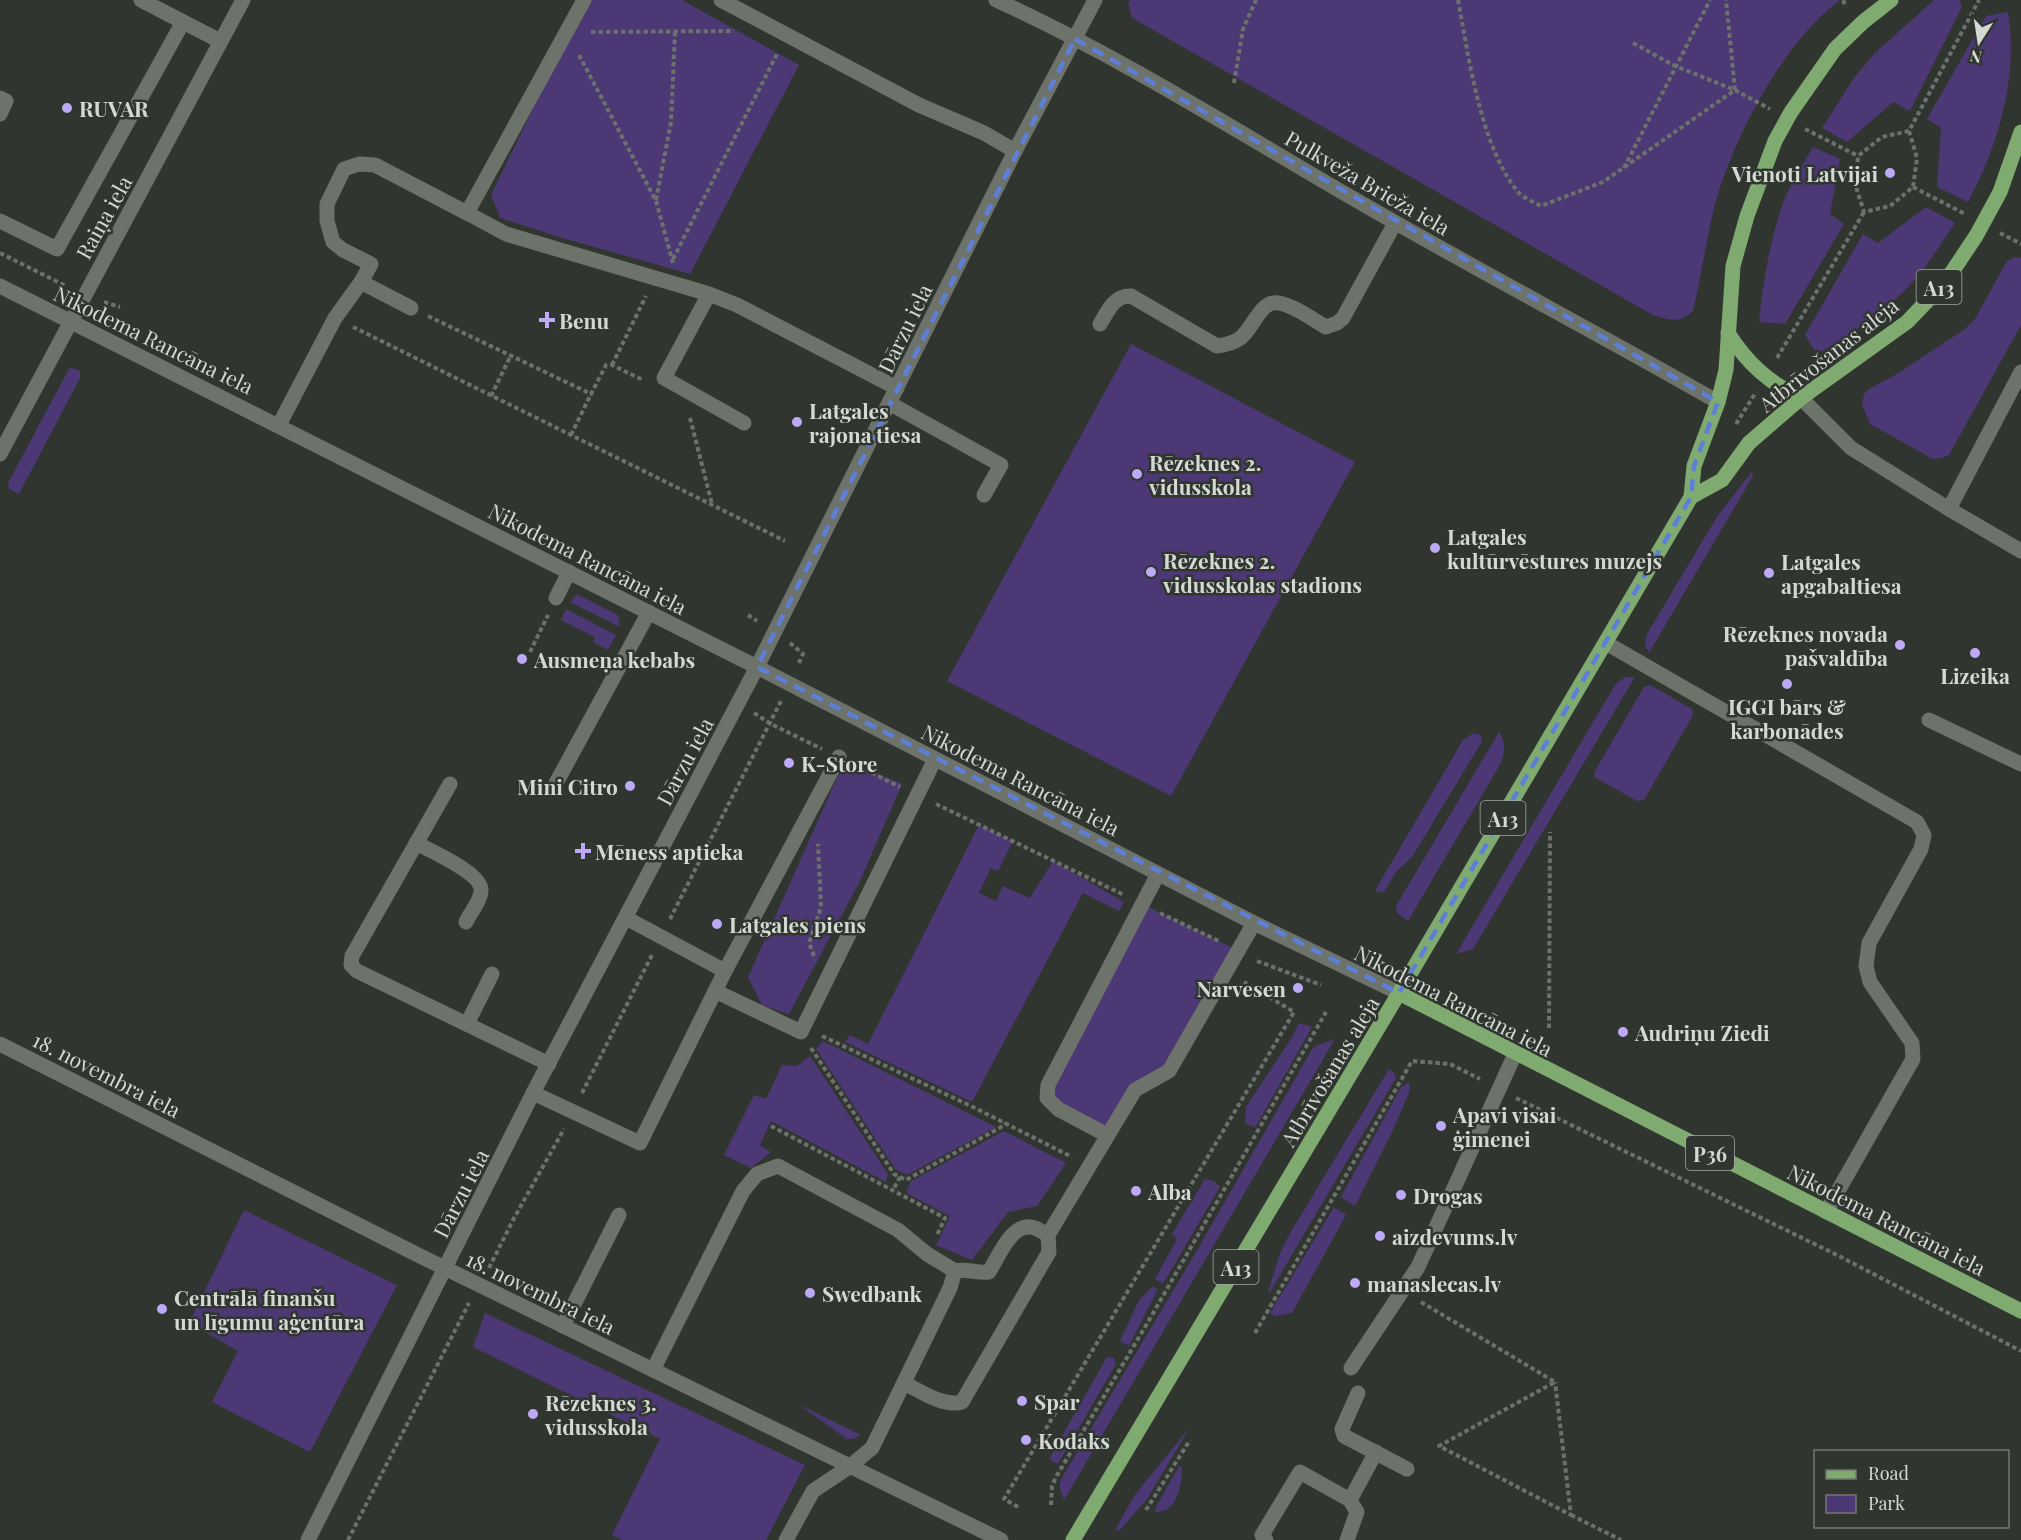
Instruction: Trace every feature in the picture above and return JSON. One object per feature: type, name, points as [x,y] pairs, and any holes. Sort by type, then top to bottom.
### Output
[{"type":"main road","name":"Atbrīvošanas aleja","points":[[1073,1540],[1691,497],[1694,466],[1718,402],[1726,370],[1733,266],[1747,216],[1775,141],[1787,118],[1835,50],[1863,22],[1891,0]]},
{"type":"main road","name":"Atbrīvošanas aleja","points":[[1691,497],[1722,480],[1749,444],[1801,398],[1907,322],[1952,272],[1983,224],[2000,192],[2021,132]]},
{"type":"main road","points":[[1728,333],[1746,359],[1764,377],[1801,398]]},
{"type":"main road","name":"Nikodema Rancāna iela","points":[[1399,993],[2021,1311]]},
{"type":"street","points":[[141,0],[220,41]]},
{"type":"street","name":"Raiņa iela","points":[[0,454],[243,0]]},
{"type":"street","points":[[467,213],[584,0]]},
{"type":"street","points":[[721,0],[919,105],[984,133],[1015,151]]},
{"type":"street","name":"Pulkveža Brieža iela","points":[[996,0],[1116,60],[1395,223],[1718,402]]},
{"type":"street","name":"Dārzu iela","points":[[308,1540],[533,1093],[757,667],[1015,151],[1095,0]]},
{"type":"street","points":[[0,221],[57,249],[183,22]]},
{"type":"street","points":[[0,98],[6,101],[0,114]]},
{"type":"street","points":[[279,425],[335,318],[362,282],[370,264],[333,242],[327,220],[327,204],[344,170],[359,164],[375,165],[506,234],[709,294],[737,305],[897,388]]},
{"type":"street","points":[[1101,324],[1115,301],[1124,296],[1131,296],[1217,346],[1239,339],[1250,330],[1259,314],[1275,302],[1284,304],[1326,327],[1337,323],[1342,318],[1395,223]]},
{"type":"street","points":[[362,282],[411,308]]},
{"type":"street","name":"Nikodema Rancāna iela","points":[[0,286],[649,612],[1254,924],[1399,993]]},
{"type":"street","points":[[709,294],[664,378],[744,423]]},
{"type":"street","points":[[1949,509],[2021,372]]},
{"type":"street","points":[[1801,398],[1851,448],[2021,551]]},
{"type":"street","points":[[889,403],[1001,465],[984,495]]},
{"type":"street","points":[[556,598],[569,572]]},
{"type":"street","points":[[555,785],[649,612]]},
{"type":"street","points":[[1606,643],[1917,822],[1924,835],[1921,849],[1869,943],[1866,966],[1870,982],[1912,1043],[1913,1059],[1826,1212]]},
{"type":"street","points":[[1929,720],[2021,764]]},
{"type":"street","points":[[533,1093],[640,1143],[725,971],[839,757]]},
{"type":"street","points":[[716,991],[801,1032],[935,759]]},
{"type":"street","points":[[450,784],[352,956],[351,965],[357,971],[549,1064]]},
{"type":"street","points":[[416,843],[472,874],[479,882],[481,892],[466,922]]},
{"type":"street","points":[[1107,1135],[1058,1109],[1047,1098],[1048,1085],[1158,874]]},
{"type":"street","points":[[626,918],[725,971]]},
{"type":"street","points":[[904,1383],[945,1403],[962,1402],[1050,1252],[1048,1235],[1107,1135],[1135,1090],[1169,1071],[1254,924]]},
{"type":"street","points":[[467,1024],[492,974]]},
{"type":"street","name":"18. novembra iela","points":[[0,1044],[479,1285],[1001,1540]]},
{"type":"street","points":[[1351,1368],[1418,1267],[1515,1054]]},
{"type":"street","points":[[653,1370],[743,1191],[757,1174],[777,1166],[898,1230],[927,1254],[955,1271],[962,1269],[989,1272],[1010,1236],[1020,1228],[1033,1227],[1048,1235]]},
{"type":"street","points":[[563,1326],[619,1215]]},
{"type":"street","points":[[786,1540],[813,1491],[849,1467],[872,1448],[950,1288],[955,1271]]},
{"type":"street","points":[[1358,1393],[1342,1429],[1344,1436],[1407,1469]]},
{"type":"street","points":[[1350,1500],[1376,1452]]},
{"type":"street","points":[[1266,1540],[1262,1535],[1300,1472],[1350,1500],[1357,1512],[1347,1540]]},
{"type":"path","points":[[1234,83],[1243,30],[1256,0]]},
{"type":"path","points":[[1458,0],[1475,93],[1498,161],[1519,194],[1541,206],[1603,182],[1735,90]]},
{"type":"path","points":[[1624,168],[1710,0]]},
{"type":"path","points":[[1726,0],[1735,90]]},
{"type":"path","points":[[1843,0],[1846,7]]},
{"type":"path","points":[[1732,431],[1864,212],[1890,206],[1913,187],[1917,158],[1909,131],[1979,0]]},
{"type":"path","points":[[680,286],[656,201],[567,32],[746,31]]},
{"type":"path","points":[[656,201],[671,122],[675,32]]},
{"type":"path","points":[[673,260],[787,34]]},
{"type":"path","points":[[1633,43],[1675,66],[1735,90],[1858,156]]},
{"type":"path","points":[[1864,212],[1856,187],[1858,156],[1882,137],[1909,131]]},
{"type":"path","points":[[1913,187],[2021,244]]},
{"type":"path","points":[[0,253],[85,295],[120,307]]},
{"type":"path","points":[[612,365],[654,279]]},
{"type":"path","points":[[411,308],[591,394]]},
{"type":"path","points":[[335,318],[785,541]]},
{"type":"path","points":[[491,396],[510,357]]},
{"type":"path","points":[[571,435],[606,365],[612,365],[646,382],[664,378]]},
{"type":"path","points":[[682,389],[712,504]]},
{"type":"path","points":[[530,652],[556,598]]},
{"type":"path","points":[[348,1540],[460,1318],[573,1112],[627,1000],[662,937],[771,724],[803,654],[775,631],[748,615]]},
{"type":"path","points":[[739,702],[771,724],[1252,959],[1321,985]]},
{"type":"path","points":[[1549,1028],[1550,832]]},
{"type":"path","points":[[818,833],[821,907],[809,944],[826,981]]},
{"type":"path","points":[[1018,1507],[1004,1499],[1294,1012],[1226,972]]},
{"type":"path","points":[[1051,1505],[1052,1486],[1056,1477],[1148,1323],[1326,1012]]},
{"type":"path","points":[[801,1032],[825,1037],[1089,1166]]},
{"type":"path","points":[[801,1032],[894,1174],[906,1180],[1005,1123]]},
{"type":"path","points":[[1255,1333],[1412,1061],[1450,1064],[1839,1256],[2021,1351]]},
{"type":"path","points":[[771,1126],[945,1218],[927,1254]]},
{"type":"path","points":[[893,1190],[900,1177]]},
{"type":"path","points":[[1402,1291],[1555,1382]]},
{"type":"path","points":[[1555,1382],[1439,1446],[1621,1540]]},
{"type":"path","points":[[1555,1382],[1571,1515]]},
{"type":"path","points":[[1146,1510],[1190,1440]]},
{"type":"highlighted area","points":[[1075,39],[1718,402],[1694,466],[1691,497],[1399,993],[757,667]]},
{"type":"green space","points":[[586,0],[682,0],[799,65],[690,274],[500,218],[491,195]]},
{"type":"green space","points":[[1130,0],[1840,0],[1819,18],[1799,41],[1762,94],[1722,181],[1714,208],[1693,311],[1683,318],[1674,320],[1653,315],[1132,18],[1128,3]]},
{"type":"green space","points":[[1934,0],[1959,0],[1962,7],[1910,111],[1893,102],[1847,142],[1822,128],[1854,78],[1875,53]]},
{"type":"green space","points":[[2008,12],[2011,61],[2003,110],[1988,158],[1968,202],[1937,187],[1941,128],[1927,119],[1986,16]]},
{"type":"green space","points":[[1813,147],[1840,159],[1830,214],[1844,224],[1785,324],[1759,322],[1767,265],[1777,222],[1791,185]]},
{"type":"green space","points":[[1926,207],[1955,223],[1927,264],[1906,289],[1883,310],[1817,354],[1805,335],[1863,234],[1878,243]]},
{"type":"green space","points":[[2015,257],[2021,258],[2021,325],[1949,455],[1933,459],[1870,424],[1862,404],[1864,394],[1965,329],[1975,319],[2007,261]]},
{"type":"green space","name":"Rēzeknes 2. vidusskolas stadions","points":[[1131,344],[1355,462],[1171,796],[947,681]]},
{"type":"green space","points":[[70,367],[80,371],[80,378],[19,494],[9,489],[8,483]]},
{"type":"green space","points":[[1751,473],[1754,474],[1649,653],[1645,644],[1647,634],[1718,515]]},
{"type":"green space","points":[[577,594],[618,615],[620,627],[570,602]]},
{"type":"green space","points":[[566,609],[616,635],[608,650],[593,642],[595,637],[561,620]]},
{"type":"green space","points":[[1625,677],[1635,677],[1473,949],[1456,954],[1615,685]]},
{"type":"green space","points":[[1650,685],[1692,709],[1693,715],[1644,800],[1637,801],[1594,777],[1595,771],[1644,687]]},
{"type":"green space","points":[[1499,732],[1504,747],[1501,763],[1408,921],[1397,913],[1396,906]]},
{"type":"green space","points":[[1472,734],[1482,737],[1481,743],[1412,857],[1396,872],[1384,892],[1377,892],[1376,889],[1463,740]]},
{"type":"green space","points":[[845,760],[902,784],[860,881],[789,1014],[762,1005],[748,977]]},
{"type":"green space","points":[[979,825],[1013,841],[998,871],[991,868],[979,893],[996,901],[1003,886],[1030,898],[1053,861],[1124,902],[1119,911],[1083,893],[972,1102],[845,1042],[850,1035],[868,1044]]},
{"type":"green space","points":[[1142,904],[1239,951],[1169,1071],[1135,1090],[1107,1135],[1058,1109],[1048,1085]]},
{"type":"green space","points":[[1299,1023],[1312,1027],[1255,1128],[1245,1123],[1246,1107]]},
{"type":"green space","points":[[1335,1039],[1064,1500],[1060,1481],[1196,1252],[1311,1051],[1315,1046]]},
{"type":"green space","points":[[823,1041],[996,1127],[907,1175],[896,1170],[816,1049]]},
{"type":"green space","points":[[810,1056],[888,1174],[886,1182],[771,1121],[760,1145],[771,1152],[751,1168],[724,1155],[754,1095],[766,1099],[782,1065],[797,1066]]},
{"type":"green space","points":[[1389,1069],[1396,1078],[1268,1292],[1280,1253],[1289,1235]]},
{"type":"green space","points":[[1410,1082],[1409,1093],[1392,1132],[1355,1206],[1341,1197],[1401,1087]]},
{"type":"green space","points":[[1004,1131],[1066,1163],[1037,1206],[1008,1212],[972,1260],[936,1245],[950,1216],[906,1193],[911,1181]]},
{"type":"green space","points":[[1205,1179],[1214,1181],[1220,1187],[1163,1284],[1155,1279],[1177,1239],[1172,1234]]},
{"type":"green space","points":[[1334,1207],[1346,1215],[1292,1313],[1276,1316],[1270,1313]]},
{"type":"green space","points":[[244,1210],[397,1285],[310,1452],[212,1402],[238,1351],[189,1323]]},
{"type":"green space","points":[[1152,1287],[1158,1289],[1129,1346],[1120,1341],[1139,1300]]},
{"type":"green space","points":[[485,1313],[805,1465],[766,1540],[622,1540],[612,1535],[660,1439],[473,1347]]},
{"type":"green space","points":[[1107,1357],[1114,1358],[1116,1364],[1058,1464],[1049,1459]]},
{"type":"green space","points":[[798,1404],[861,1435],[847,1439]]},
{"type":"green space","points":[[1190,1427],[1147,1499],[1120,1530],[1115,1530],[1134,1496]]},
{"type":"green space","points":[[1179,1466],[1182,1467],[1182,1474],[1177,1497],[1168,1508],[1155,1512],[1156,1507]]},
{"type":"place","name":"RUVAR","points":[[67,108]]},
{"type":"place","name":"Vienoti Latvijai","points":[[1890,173]]},
{"type":"place","name":"Benu","points":[[547,320]]},
{"type":"place","name":"Latgales rajona tiesa","points":[[797,422]]},
{"type":"place","name":"Rēzeknes 2. vidusskola","points":[[1137,474]]},
{"type":"place","name":"Latgales kultūrvēstures muzejs","points":[[1435,548]]},
{"type":"place","name":"Rēzeknes 2. vidusskolas stadions","points":[[1151,572]]},
{"type":"place","name":"Latgales apgabaltiesa","points":[[1769,573]]},
{"type":"place","name":"Rēzeknes novada pašvaldība","points":[[1900,645]]},
{"type":"place","name":"Lizeika","points":[[1975,653]]},
{"type":"place","name":"Ausmeņa kebabs","points":[[522,659]]},
{"type":"place","name":"IGGI bārs & karbonādes","points":[[1787,684]]},
{"type":"place","name":"K-Store","points":[[789,763]]},
{"type":"place","name":"Mini Citro","points":[[630,786]]},
{"type":"place","name":"Mēness aptieka","points":[[583,851]]},
{"type":"place","name":"Latgales piens","points":[[717,924]]},
{"type":"place","name":"Narvesen","points":[[1298,988]]},
{"type":"place","name":"Audriņu Ziedi","points":[[1623,1032]]},
{"type":"place","name":"Apavi visai ģimenei","points":[[1441,1126]]},
{"type":"place","name":"Alba","points":[[1136,1191]]},
{"type":"place","name":"Drogas","points":[[1401,1195]]},
{"type":"place","name":"aizdevums.lv","points":[[1380,1236]]},
{"type":"place","name":"manaslecas.lv","points":[[1355,1283]]},
{"type":"place","name":"Swedbank","points":[[810,1293]]},
{"type":"place","name":"Centrālā finanšu un līgumu aģentūra","points":[[162,1309]]},
{"type":"place","name":"Spar","points":[[1022,1401]]},
{"type":"place","name":"Rēzeknes 3. vidusskola","points":[[533,1414]]},
{"type":"place","name":"Kodaks","points":[[1026,1440]]}]
